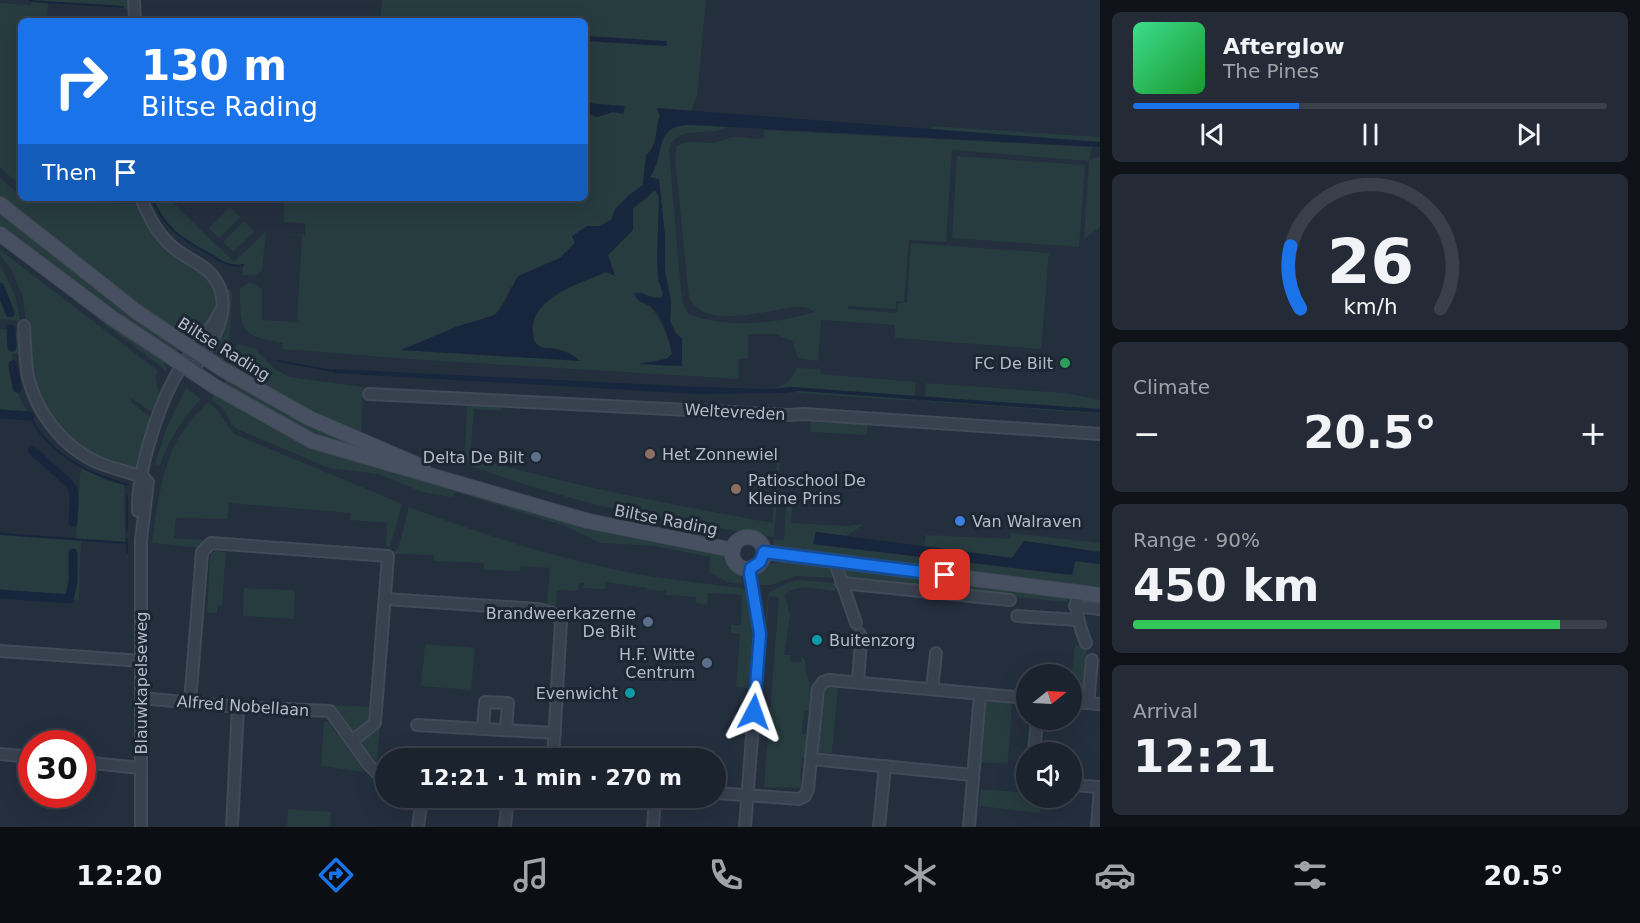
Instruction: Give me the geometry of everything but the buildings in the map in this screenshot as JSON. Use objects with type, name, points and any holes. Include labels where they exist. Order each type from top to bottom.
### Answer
[{"type":"main road","name":"Biltse Rading","points":[[0,204],[115,296],[257,389],[309,418],[455,482]]},
{"type":"main road","name":"Biltse Rading","points":[[0,234],[112,318],[259,413],[312,441],[588,521],[733,550]]},
{"type":"main road","points":[[749,537],[760,542],[764,552],[760,562],[751,568],[740,566],[735,562],[733,550],[738,540],[749,537]]},
{"type":"main road","points":[[764,552],[1076,599],[1100,595]]},
{"type":"street","points":[[134,0],[135,18]]},
{"type":"street","name":"Blauwkapelseweg","points":[[141,827],[141,540],[148,482],[139,476],[158,418],[174,379],[188,368],[219,326],[222,296],[211,274],[173,248],[156,228],[142,201]]},
{"type":"street","points":[[24,326],[28,376],[33,393],[56,430],[84,455],[99,463],[139,476]]},
{"type":"street","name":"Weltevreden","points":[[369,394],[776,415],[815,415],[1100,434]]},
{"type":"street","points":[[190,703],[202,552],[211,543],[388,556],[375,723],[352,741]]},
{"type":"street","points":[[835,562],[861,640],[858,682]]},
{"type":"street","points":[[745,827],[760,634],[750,574],[751,568]]},
{"type":"street","points":[[841,583],[1010,600]]},
{"type":"street","points":[[385,599],[538,609],[549,611],[559,617],[561,622],[554,748]]},
{"type":"street","points":[[1086,643],[1077,620],[1076,599],[1100,609]]},
{"type":"street","points":[[1017,616],[1077,620]]},
{"type":"street","points":[[0,651],[142,662]]},
{"type":"street","points":[[932,689],[936,653]]},
{"type":"street","points":[[1092,660],[1094,703]]},
{"type":"street","points":[[726,794],[799,799],[805,796],[812,759],[819,685],[829,680],[1016,697]]},
{"type":"street","points":[[969,827],[980,694]]},
{"type":"street","name":"Alfred Nobellaan","points":[[141,698],[238,707],[330,711],[368,764],[375,770]]},
{"type":"street","points":[[483,728],[484,702],[508,703],[506,730]]},
{"type":"street","points":[[232,827],[238,707]]},
{"type":"street","points":[[417,725],[555,733]]},
{"type":"street","points":[[0,754],[18,756]]},
{"type":"street","points":[[812,759],[973,775]]},
{"type":"street","points":[[96,763],[141,768]]},
{"type":"street","points":[[879,827],[885,766]]},
{"type":"street","points":[[1082,786],[1100,787],[1096,827]]},
{"type":"street","points":[[418,827],[421,808]]},
{"type":"street","points":[[505,827],[507,808]]},
{"type":"street","points":[[653,827],[654,808]]},
{"type":"green space","points":[[32,0],[130,0],[130,9],[48,3],[47,18],[18,18],[18,183],[0,168],[0,3],[30,5]]},
{"type":"green space","points":[[382,0],[706,0],[697,96],[691,112],[657,109],[660,116],[654,144],[645,169],[643,185],[629,195],[611,220],[575,243],[560,258],[511,287],[495,315],[456,327],[403,350],[579,360],[566,351],[538,347],[533,335],[535,319],[540,309],[560,292],[606,272],[614,275],[608,255],[617,246],[633,208],[655,190],[659,195],[650,177],[656,167],[666,133],[681,125],[701,124],[728,127],[679,136],[669,149],[683,303],[688,314],[704,319],[735,323],[768,322],[815,312],[803,307],[742,316],[726,316],[698,309],[689,298],[675,157],[677,146],[686,143],[714,143],[735,137],[764,138],[763,130],[1092,147],[1089,160],[1100,156],[1100,227],[1084,239],[1089,161],[952,150],[946,242],[909,240],[904,301],[896,301],[896,309],[848,306],[848,309],[897,313],[898,303],[907,303],[911,243],[1049,253],[1041,349],[895,338],[895,325],[821,320],[818,361],[798,358],[792,341],[775,334],[748,334],[748,358],[738,359],[739,379],[282,349],[283,343],[258,338],[245,329],[242,323],[240,289],[248,283],[255,284],[262,289],[262,320],[297,322],[302,236],[288,234],[305,235],[305,223],[283,222],[285,201],[588,201],[588,114],[597,117],[613,112],[623,114],[624,106],[588,103],[588,18],[380,18]],"holes":[[[660,200],[665,236],[665,271],[671,301],[670,321],[675,332],[682,339],[682,366],[642,364],[667,359],[673,354],[660,321],[640,292],[655,299],[662,297],[663,293],[658,279]]]},
{"type":"green space","points":[[932,126],[1100,137],[1100,142],[931,131]]},
{"type":"green space","points":[[957,156],[1085,165],[1079,247],[952,238]]},
{"type":"green space","points":[[0,178],[18,193],[18,201],[141,204],[144,211],[208,277],[217,293],[218,312],[203,333],[190,340],[170,331],[0,197]]},
{"type":"green space","points":[[155,201],[171,201],[234,262],[266,231],[262,271],[255,276],[243,275],[243,265],[228,263],[185,239],[171,226]]},
{"type":"green space","points":[[230,207],[240,217],[219,238],[209,228]]},
{"type":"green space","points":[[0,210],[184,352],[164,344],[106,304],[72,284],[0,230]]},
{"type":"green space","points":[[244,221],[254,231],[233,252],[223,242]]},
{"type":"green space","points":[[0,238],[35,264],[43,276],[163,362],[168,372],[0,244]]},
{"type":"green space","points":[[0,250],[157,370],[159,396],[153,413],[131,398],[131,402],[151,418],[136,469],[132,470],[86,453],[59,428],[42,404],[31,372],[23,297]]},
{"type":"green space","points":[[0,264],[15,295],[20,321],[0,319]]},
{"type":"green space","points":[[226,289],[230,289],[232,294],[229,345],[222,364],[216,357],[215,347]]},
{"type":"green space","points":[[0,329],[21,331],[21,354],[12,354],[14,382],[29,415],[0,413]]},
{"type":"green space","points":[[237,344],[254,348],[275,369],[289,377],[363,387],[361,435],[306,412],[229,366]]},
{"type":"green space","points":[[797,368],[820,369],[821,374],[916,382],[914,401],[792,391],[777,392],[776,387],[784,385]]},
{"type":"green space","points":[[226,379],[289,416],[410,465],[315,438],[222,387]]},
{"type":"green space","points":[[926,383],[1065,393],[1100,400],[1100,414],[924,401]]},
{"type":"green space","points":[[186,388],[201,399],[177,430],[160,465],[155,464],[166,429]]},
{"type":"green space","points":[[215,394],[292,435],[727,555],[741,576],[743,584],[728,582],[709,572],[710,557],[654,546],[601,543],[565,526],[456,492],[452,497],[422,492],[379,474],[329,468],[239,430],[232,425],[225,411],[211,399]]},
{"type":"green space","points":[[467,401],[501,402],[501,411],[474,409],[470,456],[582,485],[658,501],[772,523],[777,462],[780,463],[774,537],[663,519],[601,506],[533,487],[465,464]]},
{"type":"green space","points":[[208,402],[218,411],[234,434],[402,504],[390,547],[386,546],[387,523],[350,520],[351,513],[229,503],[227,519],[176,518],[174,538],[203,540],[202,548],[152,543],[160,490],[172,450],[185,429]]},
{"type":"green space","points":[[811,419],[867,424],[867,435],[810,432]]},
{"type":"green space","points":[[83,469],[124,485],[125,542],[81,540],[79,600],[0,594],[0,534],[76,540],[80,474]]},
{"type":"green space","points":[[786,506],[792,507],[791,523],[849,526],[860,524],[862,526],[845,536],[816,532],[814,544],[1073,575],[1075,561],[1100,564],[1100,589],[773,547],[774,539],[784,540]]},
{"type":"green space","points":[[409,507],[491,536],[603,567],[675,580],[749,589],[757,636],[754,689],[736,687],[740,634],[731,633],[731,625],[741,625],[742,595],[708,593],[707,605],[696,603],[696,597],[666,595],[666,591],[647,590],[647,588],[606,582],[605,589],[583,588],[584,583],[579,583],[578,591],[557,590],[556,605],[553,609],[547,605],[550,568],[521,566],[520,571],[484,570],[484,563],[434,561],[434,555],[393,554],[399,546]]},
{"type":"green space","points":[[1011,533],[1100,543],[1100,552],[1024,541],[1012,558],[924,546],[926,535],[1011,539]]},
{"type":"green space","points":[[226,552],[222,606],[217,605],[217,613],[207,612],[210,558],[211,553]]},
{"type":"green space","points":[[781,562],[830,567],[834,570],[835,578],[796,576],[771,585],[756,585],[755,579],[758,571],[766,565]]},
{"type":"green space","points":[[846,570],[890,573],[1064,597],[1068,599],[1068,602],[924,589],[894,582],[845,578]]},
{"type":"green space","points":[[801,580],[834,583],[836,591],[802,588],[789,591],[785,595],[790,616],[784,655],[790,655],[790,661],[801,662],[801,656],[805,660],[812,691],[811,710],[804,710],[802,733],[809,735],[807,756],[802,759],[800,779],[803,788],[764,787],[779,597],[769,596],[762,689],[759,689],[768,593],[790,582]]},
{"type":"green space","points":[[244,588],[295,590],[294,619],[243,616]]},
{"type":"green space","points":[[425,644],[475,648],[471,690],[421,686]]},
{"type":"green space","points":[[1075,645],[1086,646],[1088,662],[1086,697],[1082,697],[1082,664],[1073,664]]},
{"type":"green space","points":[[824,686],[838,687],[832,754],[819,752]]},
{"type":"green space","points":[[985,700],[1012,702],[1008,764],[980,762]]},
{"type":"green space","points":[[327,705],[375,707],[368,724],[355,731],[348,728],[339,714]]},
{"type":"green space","points":[[324,722],[328,722],[365,772],[321,766]]},
{"type":"green space","points":[[380,724],[375,760],[362,748],[365,737]]},
{"type":"green space","points":[[981,789],[1016,792],[1016,808],[1041,808],[1040,813],[979,806]]},
{"type":"green space","points":[[288,809],[331,812],[330,827],[287,827]]},
{"type":"water","points":[[588,36],[666,41],[666,46],[588,41]]},
{"type":"water","points":[[588,103],[625,106],[623,114],[613,112],[597,117],[588,114]]},
{"type":"water","points":[[657,108],[1100,142],[1100,147],[680,126],[666,134],[650,177],[659,179],[665,236],[665,271],[671,301],[670,321],[675,332],[682,339],[682,366],[638,364],[666,359],[672,354],[660,317],[649,306],[639,301],[634,293],[658,298],[662,297],[663,293],[658,279],[659,197],[655,190],[633,208],[633,230],[608,255],[615,276],[606,272],[571,287],[548,301],[539,310],[534,321],[533,333],[536,344],[565,352],[580,361],[401,350],[456,327],[495,315],[518,276],[560,258],[575,243],[572,236],[587,226],[599,226],[611,220],[615,209],[643,185],[646,155],[653,147],[660,116]]},
{"type":"water","points":[[333,369],[700,387],[768,389],[792,387],[1100,409],[1100,413],[799,391],[699,394],[333,373]]},
{"type":"water","points":[[816,532],[1012,558],[1024,541],[1100,552],[1100,564],[1075,561],[1072,575],[813,544]]},
{"type":"waterway","points":[[30,1],[123,7]]},
{"type":"waterway","points":[[153,201],[161,216],[180,236],[222,262],[237,266],[243,265]]},
{"type":"waterway","points":[[0,287],[10,313]]},
{"type":"waterway","points":[[11,329],[12,347]]},
{"type":"waterway","points":[[278,361],[333,371]]},
{"type":"waterway","points":[[13,365],[17,388]]},
{"type":"waterway","points":[[0,414],[30,416]]},
{"type":"waterway","points":[[30,416],[48,442],[71,461],[98,475],[128,485]]},
{"type":"waterway","points":[[32,450],[72,487],[73,522]]},
{"type":"waterway","points":[[127,496],[127,531]]},
{"type":"waterway","points":[[0,534],[127,543]]},
{"type":"waterway","points":[[127,539],[127,553]]},
{"type":"waterway","points":[[0,594],[69,599],[73,582],[73,553]]},
{"type":"place","name":"FC De Bilt","points":[[1065,363]]},
{"type":"place","name":"Het Zonnewiel","points":[[650,454]]},
{"type":"place","name":"Delta De Bilt","points":[[536,457]]},
{"type":"place","name":"Patioschool De Kleine Prins","points":[[736,489]]},
{"type":"place","name":"Van Walraven","points":[[960,521]]},
{"type":"place","name":"Brandweerkazerne De Bilt","points":[[648,622]]},
{"type":"place","name":"Buitenzorg","points":[[817,640]]},
{"type":"place","name":"H.F. Witte Centrum","points":[[707,663]]},
{"type":"place","name":"Evenwicht","points":[[630,693]]},
{"type":"route","points":[[754,712],[760,634],[750,574],[751,568],[760,562],[764,552],[945,575]]}]
